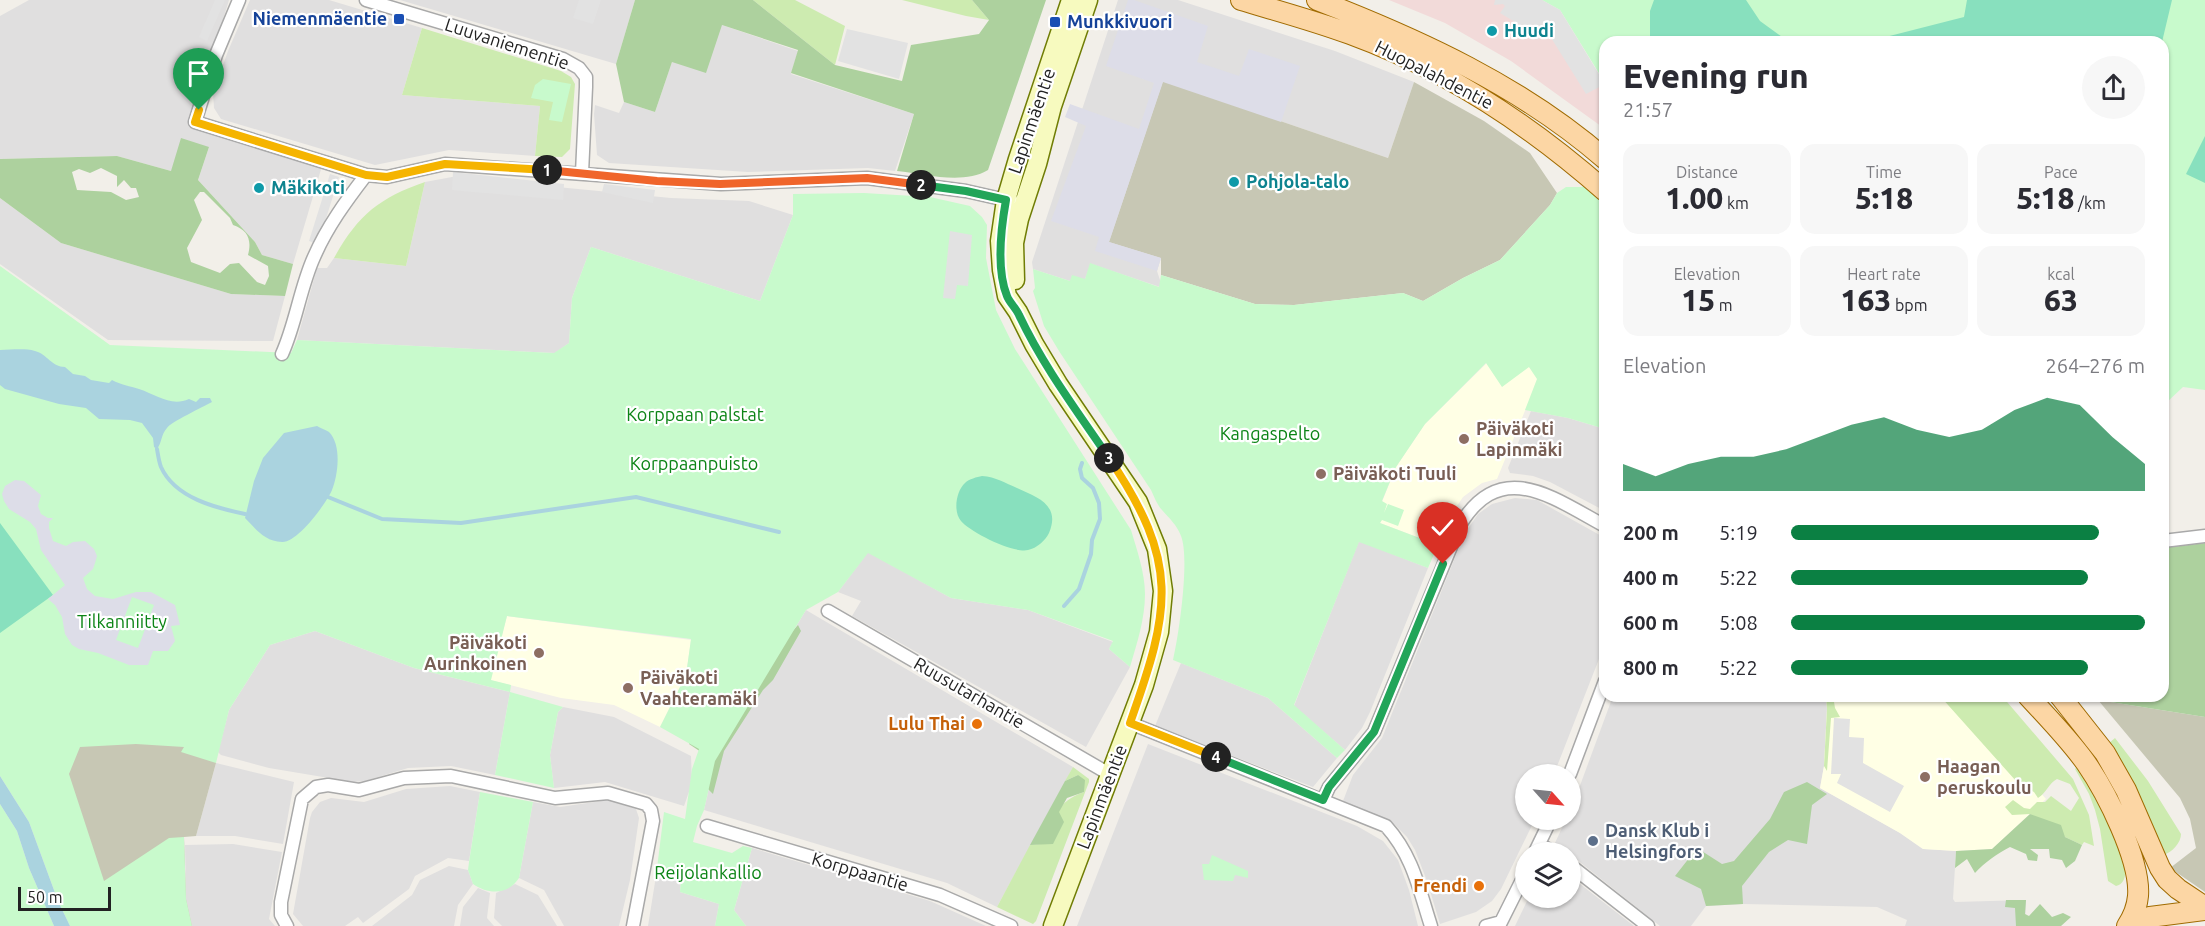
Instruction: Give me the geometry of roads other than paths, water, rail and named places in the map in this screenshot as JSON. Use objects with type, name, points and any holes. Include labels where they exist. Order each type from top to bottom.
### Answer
[{"type":"main road","name":"Huopalahdentie","points":[[1241,0],[1349,33],[1459,84],[1534,132],[1599,186]]},
{"type":"main road","name":"Huopalahdentie","points":[[1317,0],[1396,32],[1474,69],[1553,117],[1599,154]]},
{"type":"main road","points":[[2033,702],[2086,764],[2117,820],[2133,863],[2137,881],[2136,906],[2128,926]]},
{"type":"main road","points":[[2065,702],[2105,753],[2126,790],[2167,879],[2205,909]]},
{"type":"main road","points":[[2128,926],[2150,917],[2205,909]]},
{"type":"street","points":[[239,0],[216,55],[195,122],[366,175],[387,177],[445,164],[720,184],[867,178],[966,191],[1006,200],[1026,194]]},
{"type":"street","name":"Luuvaniementie","points":[[366,0],[548,54],[579,68],[586,77],[582,173]]},
{"type":"street","name":"Lapinmäentie","points":[[1053,926],[1130,723],[1159,632],[1163,591],[1157,549],[1138,502],[1058,384],[1034,344],[1007,296],[1002,270],[1000,241],[1006,200],[1071,0]]},
{"type":"street","name":"Lapinmäentie","points":[[1018,312],[1014,243],[1052,106],[1088,0]]},
{"type":"street","points":[[282,354],[290,337],[313,258],[339,210],[366,175]]},
{"type":"street","points":[[1323,800],[1329,787],[1374,732],[1460,525],[1470,509],[1487,495],[1501,489],[1532,489],[1599,523]]},
{"type":"street","points":[[2169,540],[2205,536]]},
{"type":"street","name":"Ruusutarhantie","points":[[828,611],[1111,775]]},
{"type":"street","points":[[1574,764],[1599,697]]},
{"type":"street","points":[[1130,723],[1386,826],[1407,854],[1431,926]]},
{"type":"street","points":[[287,926],[281,915],[281,902],[302,800],[310,792],[316,787],[328,785],[364,790],[405,778],[451,776],[555,798],[608,793],[646,804],[651,810],[653,821],[633,926]]},
{"type":"street","name":"Korppaantie","points":[[707,826],[940,895],[1011,926]]},
{"type":"street","points":[[1581,874],[1648,926]]},
{"type":"street","points":[[1486,926],[1500,924],[1515,894]]},
{"type":"water","points":[[0,350],[35,351],[57,365],[65,367],[73,374],[109,383],[112,380],[170,401],[189,399],[196,402],[200,398],[210,398],[212,402],[170,425],[165,430],[157,449],[154,447],[153,438],[142,423],[130,420],[99,419],[86,408],[59,404],[5,389],[0,385]]},
{"type":"water","points":[[317,426],[329,432],[336,444],[337,468],[332,490],[303,530],[288,541],[270,539],[261,534],[245,518],[254,481],[263,458],[284,433]]},
{"type":"water","points":[[0,776],[29,822],[58,901],[70,926],[54,926],[29,868],[17,831],[0,804]]},
{"type":"waterway","points":[[157,449],[161,467],[176,487],[209,505],[245,514]]},
{"type":"waterway","points":[[1064,606],[1079,589],[1100,519],[1099,503],[1093,488],[1082,478],[1080,469],[1082,463]]},
{"type":"waterway","points":[[328,497],[382,519],[461,523],[636,497],[779,532]]},
{"type":"place","name":"Niemenmäentie","points":[[399,19]]},
{"type":"place","name":"Munkkivuori","points":[[1055,22]]},
{"type":"place","name":"Huudi","points":[[1492,31]]},
{"type":"place","name":"Pohjola-talo","points":[[1234,182]]},
{"type":"place","name":"Mäkikoti","points":[[259,188]]},
{"type":"place","name":"Päiväkoti Lapinmäki","points":[[1464,439]]},
{"type":"place","name":"Päiväkoti Tuuli","points":[[1321,474]]},
{"type":"place","name":"Päiväkoti Aurinkoinen","points":[[539,653]]},
{"type":"place","name":"Päiväkoti Vaahteramäki","points":[[628,688]]},
{"type":"place","name":"Lulu Thai","points":[[977,724]]},
{"type":"place","name":"Haagan peruskoulu","points":[[1925,777]]},
{"type":"place","name":"Dansk Klub i Helsingfors","points":[[1593,841]]},
{"type":"place","name":"Frendi","points":[[1479,886]]},
{"type":"park label","name":"Korppaan palstat","points":[[695,415]]},
{"type":"park label","name":"Kangaspelto","points":[[1270,434]]},
{"type":"park label","name":"Korppaanpuisto","points":[[694,464]]},
{"type":"park label","name":"Tilkanniitty","points":[[122,622]]},
{"type":"park label","name":"Reijolankallio","points":[[708,873]]}]
